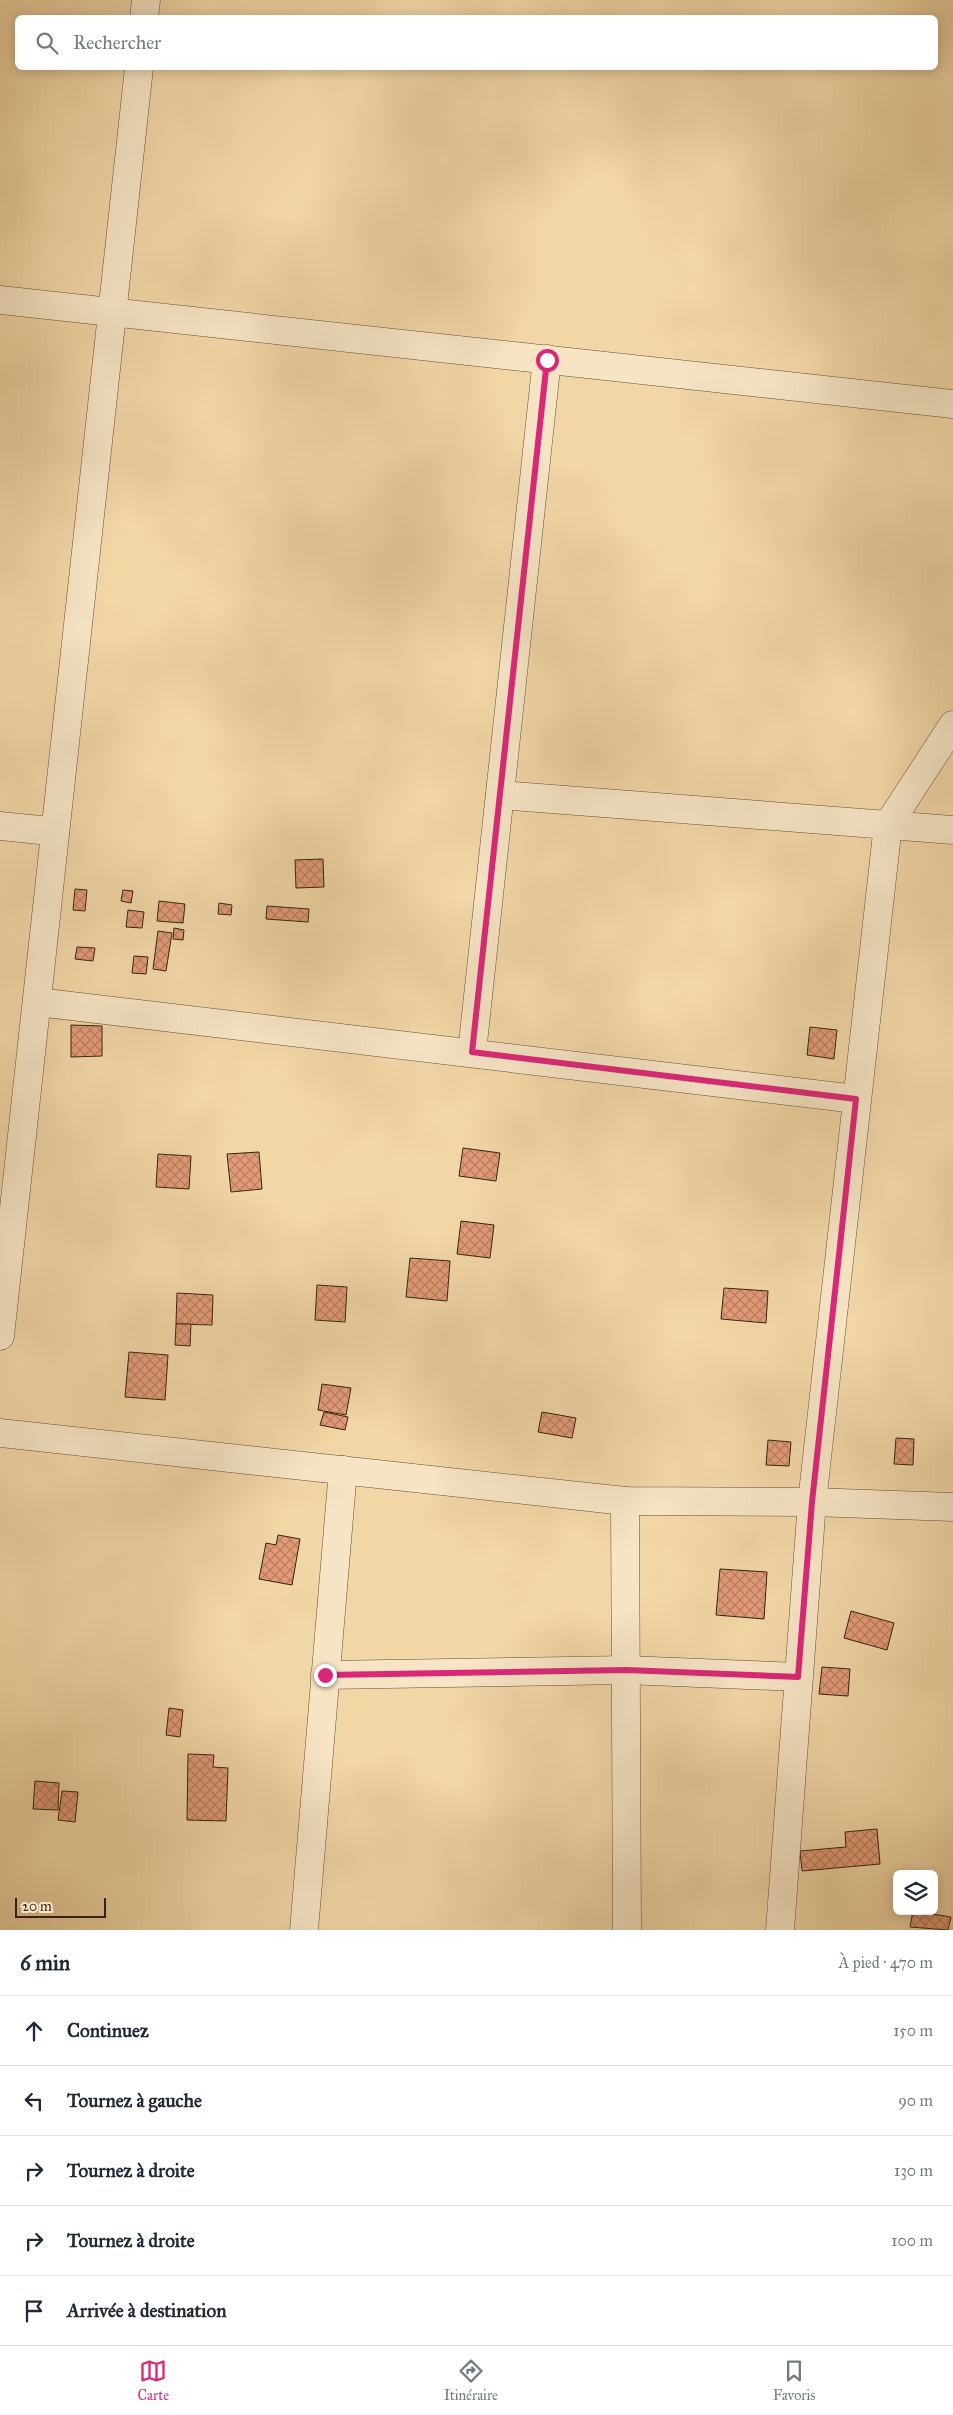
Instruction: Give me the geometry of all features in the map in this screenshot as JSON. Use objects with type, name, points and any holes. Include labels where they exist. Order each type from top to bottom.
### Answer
[{"type":"street","points":[[144,15],[146,0]]},
{"type":"street","points":[[0,1336],[138,70]]},
{"type":"street","points":[[0,300],[953,404]]},
{"type":"street","points":[[472,1052],[547,360]]},
{"type":"street","points":[[780,1930],[812,1502],[888,825],[953,725]]},
{"type":"street","points":[[500,795],[953,830]]},
{"type":"street","points":[[0,826],[40,830],[55,834]]},
{"type":"street","points":[[37,1002],[472,1052],[856,1099]]},
{"type":"street","points":[[0,1433],[625,1500],[812,1502],[953,1507]]},
{"type":"street","points":[[304,1930],[342,1470]]},
{"type":"street","points":[[625,1500],[627,1930]]},
{"type":"street","points":[[325,1675],[626,1670],[798,1677]]},
{"type":"building","points":[[323,859],[324,887],[296,888],[295,860]]},
{"type":"building","points":[[75,889],[87,890],[85,911],[73,910]]},
{"type":"building","points":[[123,890],[133,891],[131,903],[121,901]]},
{"type":"building","points":[[159,901],[185,904],[183,923],[157,921]]},
{"type":"building","points":[[219,903],[232,905],[231,915],[218,914]]},
{"type":"building","points":[[267,906],[309,909],[308,922],[266,919]]},
{"type":"building","points":[[128,910],[144,912],[142,928],[126,927]]},
{"type":"building","points":[[174,928],[184,930],[183,940],[173,939]]},
{"type":"building","points":[[158,931],[172,933],[166,971],[153,969]]},
{"type":"building","points":[[77,947],[95,948],[93,961],[75,959]]},
{"type":"building","points":[[134,956],[148,957],[146,974],[132,973]]},
{"type":"building","points":[[71,1025],[102,1026],[102,1056],[71,1057]]},
{"type":"building","points":[[810,1027],[837,1030],[834,1059],[807,1055]]},
{"type":"building","points":[[463,1148],[500,1153],[496,1181],[459,1176]]},
{"type":"building","points":[[259,1152],[262,1189],[231,1192],[227,1154]]},
{"type":"building","points":[[158,1154],[191,1156],[189,1189],[156,1187]]},
{"type":"building","points":[[461,1221],[494,1225],[490,1258],[457,1254]]},
{"type":"building","points":[[410,1258],[450,1261],[447,1301],[406,1297]]},
{"type":"building","points":[[317,1285],[347,1287],[345,1322],[315,1320]]},
{"type":"building","points":[[724,1288],[768,1291],[766,1323],[721,1319]]},
{"type":"building","points":[[177,1293],[213,1295],[212,1325],[176,1324]]},
{"type":"building","points":[[176,1324],[191,1324],[190,1346],[175,1345]]},
{"type":"building","points":[[129,1352],[168,1355],[165,1400],[125,1397]]},
{"type":"building","points":[[322,1384],[351,1388],[346,1415],[318,1410]]},
{"type":"building","points":[[324,1412],[348,1417],[345,1430],[320,1425]]},
{"type":"building","points":[[542,1412],[576,1418],[572,1438],[538,1432]]},
{"type":"building","points":[[896,1438],[914,1439],[913,1465],[894,1464]]},
{"type":"building","points":[[768,1440],[791,1442],[789,1466],[766,1465]]},
{"type":"building","points":[[278,1535],[300,1539],[292,1585],[259,1579],[266,1543],[276,1545]]},
{"type":"building","points":[[720,1569],[767,1572],[764,1619],[716,1615]]},
{"type":"building","points":[[851,1611],[894,1623],[887,1650],[844,1638]]},
{"type":"building","points":[[822,1667],[850,1669],[848,1696],[819,1694]]},
{"type":"building","points":[[169,1708],[183,1710],[180,1737],[166,1735]]},
{"type":"building","points":[[188,1754],[214,1755],[213,1767],[228,1768],[226,1821],[187,1820]]},
{"type":"building","points":[[35,1781],[59,1783],[58,1810],[33,1809]]},
{"type":"building","points":[[62,1791],[78,1792],[75,1822],[58,1820]]},
{"type":"building","points":[[877,1829],[880,1864],[802,1871],[800,1851],[846,1847],[845,1832]]},
{"type":"building","points":[[912,1915],[951,1917],[948,1930],[910,1927]]},
{"type":"route","points":[[325,1675],[626,1670],[798,1677],[812,1502],[856,1099],[472,1052],[547,360]]}]
